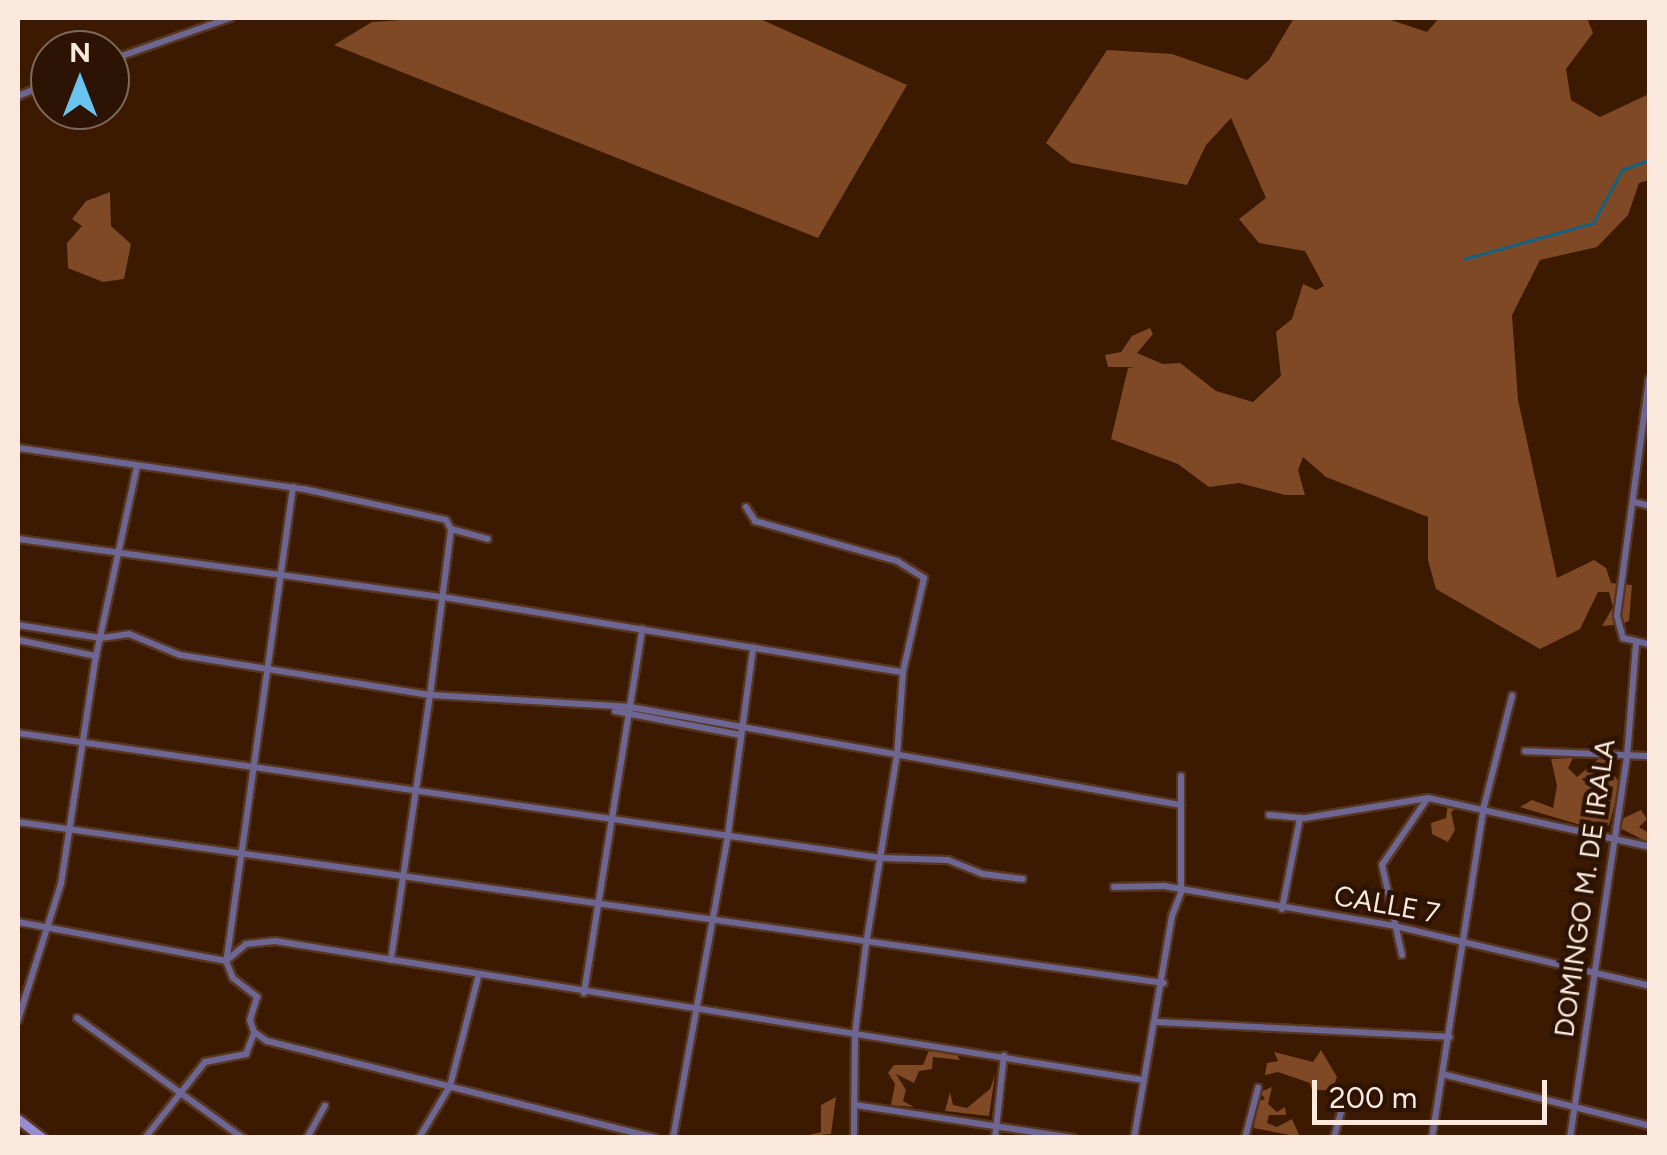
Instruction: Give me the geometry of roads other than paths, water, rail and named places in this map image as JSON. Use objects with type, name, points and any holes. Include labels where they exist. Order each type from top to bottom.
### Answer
[{"type":"street","points":[[130,52],[212,20],[230,18]]},
{"type":"street","points":[[1648,379],[1617,616],[1623,638],[1650,644]]},
{"type":"street","points":[[18,448],[292,488],[446,520],[451,529],[443,597],[390,960]]},
{"type":"street","points":[[18,1020],[48,930],[70,830],[96,656],[137,466]]},
{"type":"street","points":[[292,488],[226,961],[233,978],[257,997],[250,1020],[254,1032],[267,1041],[655,1138]]},
{"type":"street","points":[[1634,502],[1650,506]]},
{"type":"street","points":[[746,507],[755,521],[897,561],[924,578],[903,672],[897,756],[866,944],[855,1034],[854,1138]]},
{"type":"street","points":[[451,529],[488,539]]},
{"type":"street","points":[[18,539],[443,597],[903,672]]},
{"type":"street","points":[[18,625],[100,638],[129,634],[180,654],[430,695],[614,711],[630,707],[1181,805]]},
{"type":"street","points":[[584,993],[642,629]]},
{"type":"street","points":[[18,640],[96,656]]},
{"type":"street","name":"DOMINGO M. DE IRALA","points":[[1570,1138],[1627,756],[1636,643]]},
{"type":"street","points":[[673,1138],[728,834],[754,648]]},
{"type":"street","points":[[1432,1138],[1446,1075],[1462,940],[1484,806],[1512,696]]},
{"type":"street","points":[[614,711],[628,718],[742,736]]},
{"type":"street","points":[[18,734],[882,858],[948,860],[983,874],[1023,880]]},
{"type":"street","points":[[1525,752],[1650,756]]},
{"type":"street","points":[[1134,1138],[1181,892],[1180,776]]},
{"type":"street","points":[[1402,956],[1382,865],[1428,798]]},
{"type":"street","points":[[1269,816],[1300,818],[1428,798],[1484,806],[1650,847]]},
{"type":"street","points":[[1282,909],[1300,818]]},
{"type":"street","points":[[18,822],[242,857],[1164,984]]},
{"type":"street","name":"CALLE 7","points":[[1114,887],[1181,892],[1395,926],[1650,986]]},
{"type":"street","points":[[18,922],[226,961],[256,942],[390,960],[478,978],[1143,1080]]},
{"type":"street","points":[[419,1138],[450,1086],[478,978]]},
{"type":"street","points":[[76,1018],[243,1138]]},
{"type":"street","points":[[1155,1022],[1450,1037]]},
{"type":"street","points":[[145,1138],[212,1058],[246,1054],[254,1032]]},
{"type":"street","points":[[995,1138],[1004,1056]]},
{"type":"street","points":[[1446,1075],[1650,1126]]},
{"type":"street","points":[[1245,1138],[1258,1088]]},
{"type":"street","points":[[855,1105],[1074,1138]]},
{"type":"street","points":[[308,1138],[325,1106]]},
{"type":"street","points":[[1334,1138],[1342,1109]]},
{"type":"street","points":[[18,1119],[42,1138]]},
{"type":"waterway","points":[[1464,259],[1593,223],[1622,170],[1650,159]]}]
